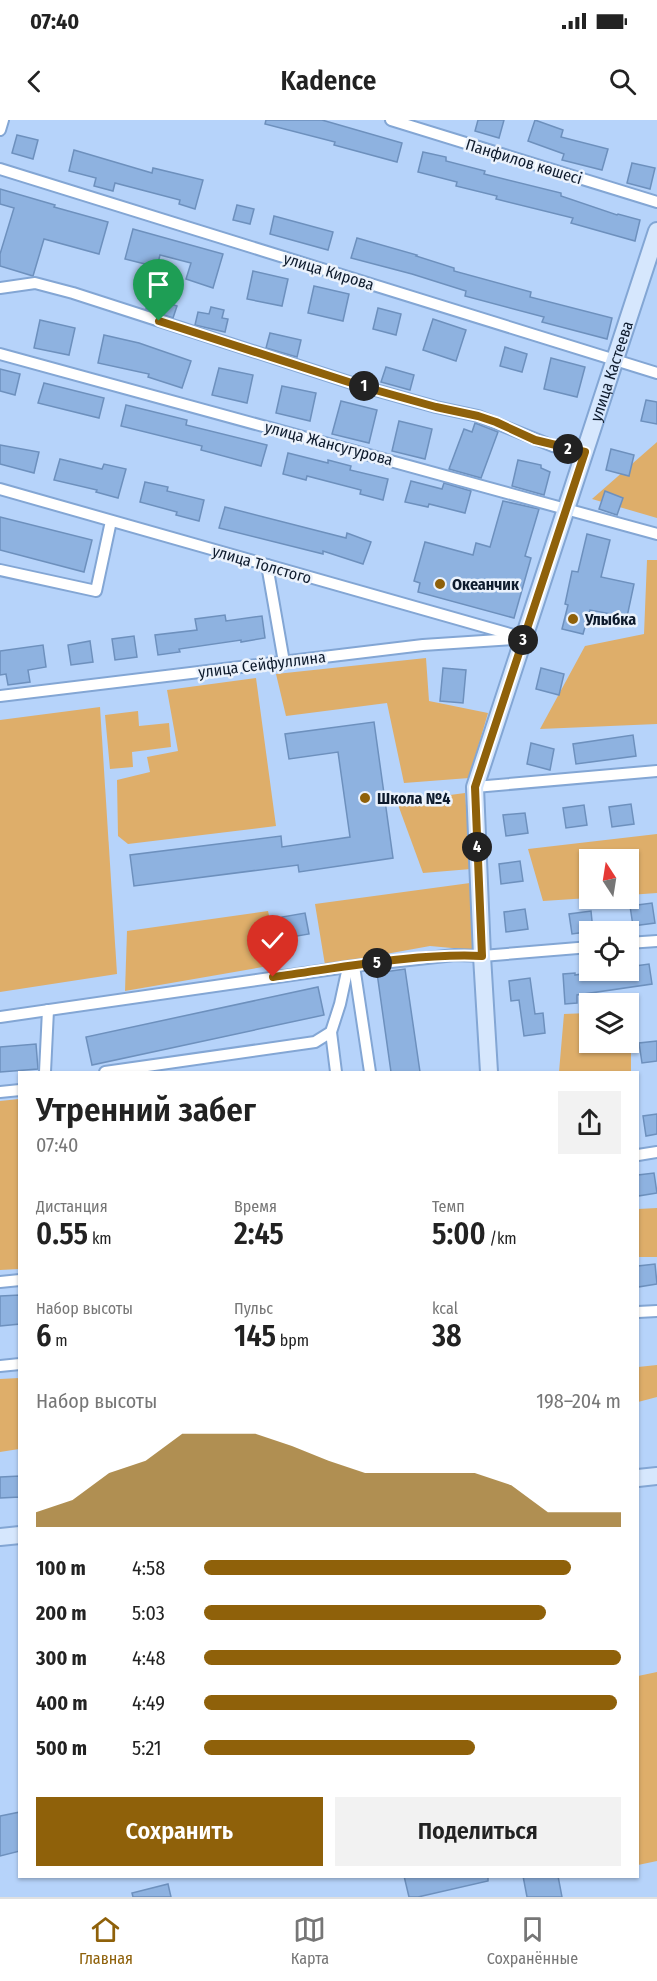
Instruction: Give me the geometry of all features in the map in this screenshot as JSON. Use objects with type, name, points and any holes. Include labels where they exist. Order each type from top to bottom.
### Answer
[{"type":"street","points":[[0,130],[3,120]]},
{"type":"street","name":"Панфилов көшесі","points":[[391,120],[657,202]]},
{"type":"street","name":"улица Кирова","points":[[0,169],[657,373]]},
{"type":"street","name":"улица Кастеева","points":[[489,1071],[475,787],[657,231]]},
{"type":"street","points":[[0,288],[35,284],[74,293],[361,386],[487,419],[544,443],[585,452]]},
{"type":"street","name":"улица Жансугурова","points":[[0,354],[657,534]]},
{"type":"street","name":"улица Толстого","points":[[0,489],[524,638]]},
{"type":"street","points":[[0,570],[96,591],[111,521]]},
{"type":"street","points":[[267,565],[284,662]]},
{"type":"street","name":"улица Сейфуллина","points":[[0,696],[423,645],[524,638]]},
{"type":"street","points":[[475,787],[657,771]]},
{"type":"street","points":[[639,942],[657,941]]},
{"type":"street","points":[[0,1017],[351,966],[455,955],[482,956],[579,948]]},
{"type":"street","points":[[336,1071],[331,1032],[351,966]]},
{"type":"street","points":[[351,966],[370,1071]]},
{"type":"street","points":[[45,1071],[48,1010]]},
{"type":"street","points":[[112,1071],[315,1042],[331,1032]]},
{"type":"street","points":[[0,1092],[18,1090]]},
{"type":"street","points":[[639,1155],[657,1152]]},
{"type":"street","points":[[0,1282],[18,1280]]},
{"type":"street","points":[[639,1312],[657,1311]]},
{"type":"street","points":[[0,1366],[18,1364]]},
{"type":"street","points":[[639,1478],[657,1476]]},
{"type":"street","points":[[0,1537],[18,1535]]},
{"type":"shaded area","points":[[657,442],[657,518],[592,499]]},
{"type":"shaded area","points":[[647,560],[657,560],[657,724],[540,729],[585,646],[644,634]]},
{"type":"shaded area","points":[[426,658],[429,701],[488,713],[469,778],[404,783],[387,703],[286,716],[276,674]]},
{"type":"shaded area","points":[[256,678],[276,826],[128,844],[118,836],[117,780],[150,772],[147,757],[178,751],[167,690]]},
{"type":"shaded area","points":[[100,707],[117,974],[0,992],[0,720]]},
{"type":"shaded area","points":[[138,711],[139,726],[169,723],[171,747],[132,752],[133,767],[110,769],[105,715]]},
{"type":"shaded area","points":[[465,793],[471,869],[423,873],[397,802]]},
{"type":"shaded area","points":[[657,834],[657,893],[639,894],[639,849],[579,849],[579,899],[543,901],[528,849]]},
{"type":"shaded area","points":[[470,883],[474,950],[430,946],[325,965],[315,904]]},
{"type":"shaded area","points":[[268,911],[280,964],[125,991],[127,931]]},
{"type":"shaded area","points":[[579,1013],[579,1053],[631,1053],[631,1071],[559,1071],[564,1014]]},
{"type":"shaded area","points":[[18,1099],[18,1269],[0,1270],[0,1101]]},
{"type":"shaded area","points":[[657,1208],[657,1257],[639,1257],[639,1209]]},
{"type":"shaded area","points":[[657,1365],[657,1397],[639,1402],[639,1367]]},
{"type":"shaded area","points":[[18,1378],[18,1449],[0,1452],[0,1379]]},
{"type":"shaded area","points":[[657,1672],[657,1861],[639,1865],[639,1676]]},
{"type":"building","points":[[266,120],[322,120],[402,143],[397,162],[334,145],[335,142],[265,124]]},
{"type":"building","points":[[478,120],[504,120],[499,138],[475,131]]},
{"type":"building","points":[[535,120],[563,130],[561,137],[608,149],[602,170],[562,160],[564,154],[528,141]]},
{"type":"building","points":[[17,135],[38,140],[33,159],[12,153]]},
{"type":"building","points":[[74,150],[152,173],[153,168],[203,180],[195,209],[179,204],[180,200],[115,183],[113,191],[94,186],[96,178],[69,171]]},
{"type":"building","points":[[423,152],[446,157],[446,161],[485,171],[484,174],[561,193],[561,196],[617,215],[640,220],[635,241],[571,223],[573,218],[496,199],[497,196],[456,186],[457,182],[418,172]]},
{"type":"building","points":[[632,163],[655,168],[650,189],[627,183]]},
{"type":"building","points":[[0,189],[108,222],[99,254],[44,239],[33,276],[0,266],[0,254],[14,208],[0,204]]},
{"type":"building","points":[[237,205],[254,209],[250,224],[233,220]]},
{"type":"building","points":[[274,216],[333,232],[328,250],[270,234]]},
{"type":"building","points":[[133,229],[223,254],[213,288],[186,279],[191,263],[160,255],[157,267],[125,259]]},
{"type":"building","points":[[357,238],[417,255],[454,268],[454,271],[531,292],[530,297],[612,318],[607,339],[542,322],[544,317],[465,296],[466,291],[351,258]]},
{"type":"building","points":[[253,271],[288,279],[282,306],[247,299]]},
{"type":"building","points":[[314,286],[349,294],[343,321],[308,313]]},
{"type":"building","points":[[149,297],[177,306],[173,318],[146,309]]},
{"type":"building","points":[[211,307],[224,310],[222,318],[228,319],[225,332],[195,325],[198,312],[209,314]]},
{"type":"building","points":[[378,308],[401,314],[396,335],[373,329]]},
{"type":"building","points":[[433,319],[466,330],[456,361],[423,350]]},
{"type":"building","points":[[40,320],[75,328],[69,355],[34,348]]},
{"type":"building","points":[[270,333],[301,340],[297,357],[266,348]]},
{"type":"building","points":[[104,335],[139,343],[191,361],[182,388],[148,377],[149,374],[98,363]]},
{"type":"building","points":[[505,347],[527,354],[522,372],[500,366]]},
{"type":"building","points":[[551,358],[585,367],[577,397],[544,389]]},
{"type":"building","points":[[386,367],[414,375],[410,390],[381,382]]},
{"type":"building","points":[[219,368],[253,375],[247,403],[212,395]]},
{"type":"building","points":[[0,369],[20,374],[15,395],[0,391]]},
{"type":"building","points":[[44,383],[104,398],[99,418],[38,403]]},
{"type":"building","points":[[282,386],[316,393],[310,421],[276,413]]},
{"type":"building","points":[[646,400],[657,402],[657,424],[641,421]]},
{"type":"building","points":[[341,401],[377,410],[369,443],[332,434]]},
{"type":"building","points":[[126,405],[187,420],[186,425],[267,445],[261,466],[201,450],[202,446],[121,426]]},
{"type":"building","points":[[399,421],[432,429],[425,459],[392,451]]},
{"type":"building","points":[[475,423],[498,432],[481,478],[449,469],[464,429],[472,432]]},
{"type":"building","points":[[0,445],[39,452],[34,473],[0,464]]},
{"type":"building","points":[[611,449],[634,455],[629,476],[606,470]]},
{"type":"building","points":[[288,453],[328,463],[328,460],[351,466],[350,470],[388,479],[383,500],[360,494],[361,490],[307,476],[306,480],[283,474]]},
{"type":"building","points":[[60,459],[102,469],[104,464],[126,469],[118,498],[96,492],[97,490],[54,480]]},
{"type":"building","points":[[518,460],[541,465],[541,468],[550,472],[544,495],[512,486]]},
{"type":"building","points":[[411,481],[442,489],[444,483],[471,491],[465,513],[429,504],[428,507],[405,502]]},
{"type":"building","points":[[145,482],[168,487],[167,491],[204,500],[199,521],[176,515],[177,512],[140,502]]},
{"type":"building","points":[[605,491],[623,498],[617,515],[599,509]]},
{"type":"building","points":[[503,501],[539,509],[525,556],[531,558],[514,618],[418,592],[420,583],[414,581],[425,542],[473,555],[476,543],[490,547]]},
{"type":"building","points":[[225,507],[346,538],[347,533],[371,542],[363,564],[323,551],[323,554],[219,528]]},
{"type":"building","points":[[0,517],[92,540],[84,572],[0,550]]},
{"type":"building","points":[[587,534],[610,540],[601,577],[634,584],[627,617],[590,610],[583,634],[562,629],[568,605],[565,604],[572,571],[578,572]]},
{"type":"building","points":[[225,615],[226,621],[262,616],[265,638],[179,649],[180,652],[158,655],[155,635],[197,630],[195,619]]},
{"type":"building","points":[[134,636],[137,657],[115,660],[112,639]]},
{"type":"building","points":[[90,641],[93,662],[71,665],[68,645]]},
{"type":"building","points":[[43,645],[46,667],[28,670],[30,682],[8,685],[6,674],[0,675],[0,651]]},
{"type":"building","points":[[443,668],[466,670],[463,703],[440,701]]},
{"type":"building","points":[[541,668],[564,674],[559,695],[536,689]]},
{"type":"building","name":"Школа №4","points":[[374,722],[393,858],[299,872],[298,865],[134,886],[130,855],[281,836],[282,847],[350,837],[338,752],[289,759],[285,734]]},
{"type":"building","points":[[633,735],[636,756],[576,764],[573,744]]},
{"type":"building","points":[[531,743],[554,749],[550,770],[527,764]]},
{"type":"building","points":[[631,804],[634,824],[612,827],[609,807]]},
{"type":"building","points":[[584,805],[587,825],[566,828],[563,808]]},
{"type":"building","points":[[525,813],[528,833],[506,836],[503,815]]},
{"type":"building","points":[[520,861],[523,881],[501,884],[499,864]]},
{"type":"building","points":[[652,903],[655,923],[639,925],[639,921],[632,921],[630,909],[639,909],[639,905]]},
{"type":"building","points":[[525,909],[528,929],[506,932],[504,912]]},
{"type":"building","points":[[591,911],[592,921],[579,921],[579,933],[572,934],[569,914]]},
{"type":"building","points":[[305,913],[309,934],[286,938],[282,917]]},
{"type":"building","points":[[649,964],[652,984],[579,993],[577,1003],[565,1004],[563,974],[579,974],[579,981],[639,981],[639,965]]},
{"type":"building","points":[[405,969],[420,1071],[391,1071],[377,973]]},
{"type":"building","points":[[530,978],[535,1014],[543,1013],[545,1033],[524,1036],[519,1000],[511,1001],[509,981]]},
{"type":"building","points":[[318,987],[324,1015],[92,1065],[86,1037]]},
{"type":"building","points":[[657,1041],[657,1061],[642,1063],[639,1043]]},
{"type":"building","points":[[36,1044],[38,1069],[0,1072],[0,1047]]},
{"type":"building","points":[[657,1114],[657,1134],[646,1136],[643,1116]]},
{"type":"building","points":[[654,1173],[657,1193],[639,1196],[639,1175]]},
{"type":"building","points":[[655,1264],[657,1284],[639,1287],[639,1266]]},
{"type":"building","points":[[18,1295],[18,1324],[0,1326],[0,1296]]},
{"type":"building","points":[[18,1476],[18,1497],[0,1498],[0,1477]]},
{"type":"building","points":[[18,1812],[18,1852],[0,1856],[0,1816]]},
{"type":"building","points":[[404,1878],[488,1878],[488,1881],[409,1897]]},
{"type":"building","points":[[523,1878],[558,1878],[562,1897],[527,1897]]},
{"type":"building","points":[[168,1884],[171,1897],[133,1897],[132,1893]]},
{"type":"place","name":"Океанчик","points":[[440,584]]},
{"type":"place","name":"Улыбка","points":[[573,619]]},
{"type":"place","name":"Школа №4","points":[[365,798]]},
{"type":"route","points":[[159,321],[361,386],[478,416],[553,446],[585,452],[475,787],[482,956],[455,955],[273,977]]}]
